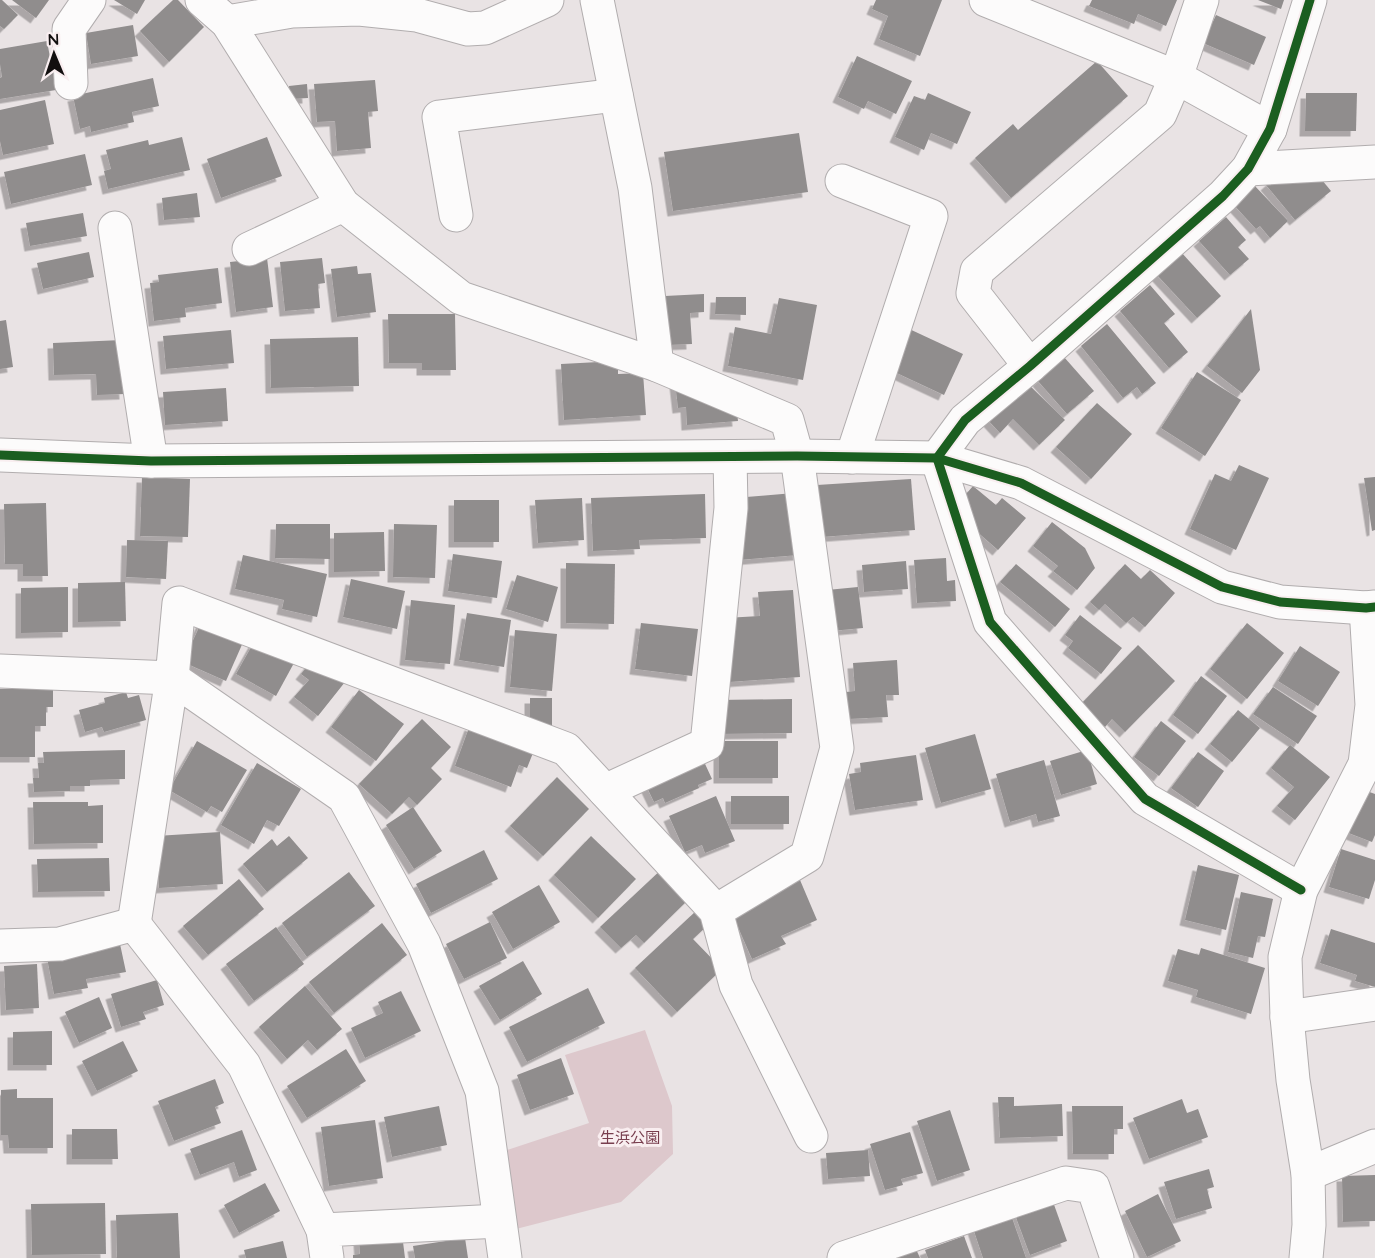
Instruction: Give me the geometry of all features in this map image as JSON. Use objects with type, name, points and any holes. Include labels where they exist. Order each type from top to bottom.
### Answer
[{"type":"street","points":[[71,83],[69,29],[88,0]]},
{"type":"street","points":[[202,0],[227,22],[343,206],[461,298],[657,365],[787,420],[797,456],[837,748],[807,856],[716,911]]},
{"type":"street","points":[[227,22],[292,11],[417,7],[468,29],[485,28],[548,0]]},
{"type":"street","points":[[597,0],[635,189],[657,365]]},
{"type":"street","points":[[986,0],[1176,77],[1270,129]]},
{"type":"street","points":[[1029,366],[973,293],[978,271],[1160,114],[1176,77],[1202,0]]},
{"type":"street","points":[[937,458],[965,420],[1223,196],[1248,169],[1270,129],[1310,0]]},
{"type":"street","points":[[456,215],[440,117],[616,95]]},
{"type":"street","points":[[1248,169],[1375,162]]},
{"type":"street","points":[[842,181],[931,216],[852,457]]},
{"type":"street","points":[[249,249],[343,206]]},
{"type":"street","points":[[115,228],[151,461]]},
{"type":"street","points":[[0,455],[151,461],[797,456],[937,458],[1021,483],[1222,587],[1280,602],[1371,608],[1372,705],[1365,764],[1301,890],[1285,957],[1287,1017],[1293,1080],[1308,1174],[1310,1225],[1305,1258]]},
{"type":"street","points":[[605,791],[707,744],[731,508],[730,457]]},
{"type":"street","points":[[937,458],[990,622],[1145,799],[1301,890]]},
{"type":"street","points":[[499,1221],[325,1244],[244,1065],[134,924],[172,678],[179,603],[566,749],[716,911],[736,985],[811,1136]]},
{"type":"street","points":[[0,671],[172,678],[344,797],[424,944],[482,1091],[505,1258]]},
{"type":"street","points":[[0,946],[60,944],[134,924]]},
{"type":"street","points":[[1287,1017],[1375,1004]]},
{"type":"street","points":[[1308,1174],[1375,1146]]},
{"type":"street","points":[[844,1258],[1066,1183],[1093,1187],[1117,1258]]},
{"type":"green space","name":"生浜公園","points":[[645,1030],[672,1106],[673,1154],[621,1202],[516,1229],[507,1150],[589,1123],[565,1055]]},
{"type":"building","points":[[0,0],[18,15],[4,29],[0,26]]},
{"type":"building","points":[[12,0],[49,0],[36,18]]},
{"type":"building","points":[[114,0],[145,0],[137,14]]},
{"type":"building","points":[[173,0],[178,0],[204,27],[169,62],[140,31]]},
{"type":"building","points":[[876,0],[942,0],[920,56],[879,39],[888,16],[872,9]]},
{"type":"building","points":[[1092,0],[1177,0],[1166,26],[1138,14],[1134,24],[1089,6]]},
{"type":"building","points":[[1258,0],[1284,0],[1281,9]]},
{"type":"building","points":[[1216,15],[1266,37],[1254,65],[1203,43]]},
{"type":"building","points":[[133,25],[138,56],[91,64],[86,33]]},
{"type":"building","points":[[47,41],[56,90],[0,99],[0,78],[2,77],[0,49]]},
{"type":"building","points":[[857,56],[912,81],[896,114],[868,101],[864,109],[838,97]]},
{"type":"building","points":[[1097,61],[1128,96],[1011,198],[975,158],[1013,124],[1018,130]]},
{"type":"building","points":[[153,78],[159,106],[132,112],[134,122],[91,132],[90,126],[80,129],[73,96]]},
{"type":"building","points":[[375,80],[378,111],[368,112],[371,148],[337,151],[335,121],[317,122],[314,84]]},
{"type":"building","points":[[307,84],[308,98],[290,99],[289,86]]},
{"type":"building","points":[[928,93],[971,112],[957,144],[931,133],[924,150],[895,137],[914,96],[925,100]]},
{"type":"building","points":[[1306,93],[1357,93],[1356,131],[1305,131]]},
{"type":"building","points":[[45,100],[54,144],[3,155],[0,141],[0,110]]},
{"type":"building","points":[[799,133],[808,192],[673,211],[664,152]]},
{"type":"building","points":[[182,137],[190,170],[108,189],[104,171],[111,169],[106,150],[148,140],[149,145]]},
{"type":"building","points":[[267,137],[282,176],[221,198],[207,159]]},
{"type":"building","points":[[85,154],[92,185],[11,204],[4,172]]},
{"type":"building","points":[[1313,169],[1331,191],[1295,220],[1266,185],[1282,171]]},
{"type":"building","points":[[1254,185],[1288,221],[1270,238],[1260,226],[1256,229],[1233,204]]},
{"type":"building","points":[[197,193],[200,217],[164,220],[162,198]]},
{"type":"building","points":[[83,213],[87,236],[30,246],[26,223]]},
{"type":"building","points":[[1226,217],[1246,240],[1238,247],[1249,259],[1230,275],[1199,241]]},
{"type":"building","points":[[89,252],[94,277],[43,289],[37,263]]},
{"type":"building","points":[[1181,252],[1221,296],[1197,318],[1157,275]]},
{"type":"building","points":[[267,258],[273,307],[236,312],[230,262]]},
{"type":"building","points":[[322,258],[325,283],[318,284],[320,308],[285,311],[280,262]]},
{"type":"building","points":[[357,266],[358,274],[371,273],[376,312],[337,317],[331,269]]},
{"type":"building","points":[[218,268],[222,303],[185,308],[186,317],[154,321],[150,283],[159,282],[158,275]]},
{"type":"building","points":[[1150,285],[1175,314],[1164,323],[1188,352],[1169,368],[1120,311]]},
{"type":"building","points":[[704,294],[704,312],[690,313],[692,344],[667,345],[665,296]]},
{"type":"building","points":[[716,297],[746,297],[746,315],[715,314]]},
{"type":"building","points":[[779,298],[817,305],[803,380],[728,366],[735,327],[771,334]]},
{"type":"building","points":[[1251,309],[1260,370],[1242,393],[1207,366]]},
{"type":"building","points":[[388,314],[455,314],[456,370],[422,370],[422,363],[389,363]]},
{"type":"building","points":[[6,320],[13,367],[0,369],[0,321]]},
{"type":"building","points":[[1107,324],[1156,383],[1142,394],[1137,387],[1123,398],[1081,346]]},
{"type":"building","points":[[905,327],[963,354],[944,395],[886,368]]},
{"type":"building","points":[[231,330],[234,363],[166,369],[163,336]]},
{"type":"building","points":[[358,337],[359,386],[271,388],[270,339]]},
{"type":"building","points":[[122,340],[125,394],[97,395],[96,374],[54,375],[53,343]]},
{"type":"building","points":[[1064,357],[1094,391],[1067,414],[1038,381]]},
{"type":"building","points":[[618,361],[618,374],[643,373],[646,415],[564,420],[561,364]]},
{"type":"building","points":[[1197,372],[1241,400],[1205,456],[1161,428]]},
{"type":"building","points":[[1024,380],[1065,420],[1039,445],[1013,419],[1000,433],[986,418]]},
{"type":"building","points":[[675,382],[736,403],[738,421],[687,425],[686,407],[678,408]]},
{"type":"building","points":[[226,388],[228,421],[165,425],[163,392]]},
{"type":"building","points":[[1097,403],[1132,434],[1091,479],[1056,447]]},
{"type":"building","points":[[1239,465],[1269,478],[1236,550],[1190,529],[1215,474],[1231,481]]},
{"type":"building","points":[[142,477],[190,479],[188,537],[140,536]]},
{"type":"building","points":[[1375,477],[1375,530],[1372,531],[1364,478]]},
{"type":"building","points":[[911,479],[915,530],[821,537],[817,485]]},
{"type":"building","points":[[973,486],[996,505],[1002,498],[1026,518],[998,550],[966,522],[973,513],[960,501]]},
{"type":"building","points":[[794,493],[799,555],[739,560],[734,498]]},
{"type":"building","points":[[705,494],[706,538],[639,540],[640,549],[593,551],[591,498]]},
{"type":"building","points":[[582,498],[584,540],[538,543],[535,500]]},
{"type":"building","points":[[454,500],[499,500],[499,542],[454,542]]},
{"type":"building","points":[[46,503],[48,576],[23,576],[23,564],[5,564],[4,504]]},
{"type":"building","points":[[1052,522],[1085,548],[1095,568],[1077,590],[1053,571],[1058,566],[1033,546]]},
{"type":"building","points":[[276,524],[330,524],[330,559],[275,558]]},
{"type":"building","points":[[394,524],[437,525],[435,578],[393,577]]},
{"type":"building","points":[[384,532],[385,571],[334,572],[334,533]]},
{"type":"building","points":[[127,540],[168,541],[166,579],[126,577]]},
{"type":"building","points":[[453,554],[502,561],[497,598],[448,591]]},
{"type":"building","points":[[243,555],[327,574],[317,617],[282,609],[284,600],[235,589]]},
{"type":"building","points":[[946,558],[947,581],[955,580],[956,601],[917,603],[914,560]]},
{"type":"building","points":[[906,561],[908,589],[864,592],[862,565]]},
{"type":"building","points":[[566,563],[615,564],[614,624],[566,623]]},
{"type":"building","points":[[1016,564],[1070,609],[1055,627],[1000,582]]},
{"type":"building","points":[[1125,564],[1141,579],[1150,570],[1175,593],[1145,627],[1133,617],[1126,623],[1105,604],[1099,610],[1090,602]]},
{"type":"building","points":[[517,575],[558,587],[548,622],[506,609]]},
{"type":"building","points":[[351,579],[405,591],[397,629],[343,617]]},
{"type":"building","points":[[125,582],[126,621],[78,622],[78,583]]},
{"type":"building","points":[[68,587],[68,632],[21,633],[21,588]]},
{"type":"building","points":[[858,587],[863,628],[831,631],[827,590]]},
{"type":"building","points":[[793,590],[800,677],[729,682],[725,618],[760,616],[758,592]]},
{"type":"building","points":[[411,600],[455,605],[450,664],[405,660]]},
{"type":"building","points":[[467,613],[511,620],[504,667],[459,660]]},
{"type":"building","points":[[1080,615],[1122,648],[1101,674],[1068,648],[1073,641],[1065,635]]},
{"type":"building","points":[[202,621],[244,640],[226,681],[183,662]]},
{"type":"building","points":[[641,623],[698,629],[692,676],[635,669]]},
{"type":"building","points":[[1247,623],[1284,653],[1247,699],[1210,669]]},
{"type":"building","points":[[515,630],[557,634],[552,691],[510,687]]},
{"type":"building","points":[[254,642],[294,663],[276,696],[236,674]]},
{"type":"building","points":[[1138,645],[1175,681],[1125,732],[1112,719],[1105,727],[1081,704]]},
{"type":"building","points":[[1300,646],[1340,672],[1318,706],[1278,681]]},
{"type":"building","points":[[314,658],[345,682],[318,716],[294,697],[309,680],[301,674]]},
{"type":"building","points":[[897,660],[899,695],[886,695],[888,717],[848,719],[846,692],[855,691],[853,663]]},
{"type":"building","points":[[1201,676],[1227,696],[1198,734],[1173,715]]},
{"type":"building","points":[[1273,687],[1317,716],[1298,744],[1253,714]]},
{"type":"building","points":[[0,689],[53,689],[53,707],[46,707],[46,726],[35,726],[35,757],[0,757]]},
{"type":"building","points":[[359,690],[404,724],[376,761],[331,727]]},
{"type":"building","points":[[126,692],[128,698],[139,695],[146,720],[104,732],[102,727],[85,732],[79,710],[105,703],[104,698]]},
{"type":"building","points":[[530,698],[552,698],[552,725],[530,725]]},
{"type":"building","points":[[792,699],[792,733],[716,734],[715,700]]},
{"type":"building","points":[[1238,710],[1260,728],[1232,762],[1210,744]]},
{"type":"building","points":[[422,719],[451,747],[431,768],[442,779],[417,805],[409,797],[392,814],[359,784]]},
{"type":"building","points":[[1161,721],[1186,741],[1159,776],[1134,757]]},
{"type":"building","points":[[470,725],[535,748],[527,768],[519,765],[511,787],[455,766]]},
{"type":"building","points":[[975,734],[991,789],[941,803],[925,748]]},
{"type":"building","points":[[197,741],[247,770],[222,812],[211,806],[207,812],[169,790]]},
{"type":"building","points":[[719,741],[778,741],[778,778],[719,778]]},
{"type":"building","points":[[1290,745],[1330,777],[1295,820],[1277,806],[1294,787],[1271,768]]},
{"type":"building","points":[[125,750],[125,779],[90,780],[90,786],[70,786],[70,791],[34,792],[33,778],[39,778],[38,763],[44,763],[43,752]]},
{"type":"building","points":[[1087,750],[1097,784],[1061,795],[1050,761]]},
{"type":"building","points":[[1198,752],[1224,771],[1198,807],[1171,788]]},
{"type":"building","points":[[700,753],[712,779],[698,785],[699,788],[665,803],[663,798],[654,802],[643,779]]},
{"type":"building","points":[[916,755],[923,800],[855,810],[849,774],[861,772],[860,763]]},
{"type":"building","points":[[1044,760],[1060,816],[1038,822],[1036,814],[1010,822],[996,774]]},
{"type":"building","points":[[257,763],[301,789],[279,826],[267,820],[254,844],[221,825]]},
{"type":"building","points":[[557,777],[589,809],[543,856],[510,826]]},
{"type":"building","points":[[1364,790],[1375,794],[1375,835],[1372,842],[1346,832]]},
{"type":"building","points":[[716,796],[735,841],[705,853],[702,845],[685,852],[669,816]]},
{"type":"building","points":[[731,796],[789,796],[789,824],[731,824]]},
{"type":"building","points":[[33,802],[88,802],[88,806],[103,805],[103,843],[34,844]]},
{"type":"building","points":[[413,807],[442,851],[414,869],[386,825]]},
{"type":"building","points":[[220,832],[223,884],[159,888],[156,836]]},
{"type":"building","points":[[289,836],[308,858],[267,892],[243,864],[272,839],[277,846]]},
{"type":"building","points":[[591,836],[636,879],[598,918],[554,875]]},
{"type":"building","points":[[1341,849],[1375,860],[1375,880],[1369,899],[1329,887]]},
{"type":"building","points":[[484,850],[498,879],[431,913],[416,884]]},
{"type":"building","points":[[109,858],[110,891],[38,892],[37,859]]},
{"type":"building","points":[[1198,865],[1239,875],[1226,930],[1185,920]]},
{"type":"building","points":[[663,868],[691,897],[644,943],[636,935],[621,948],[600,927]]},
{"type":"building","points":[[349,872],[375,906],[307,957],[282,923]]},
{"type":"building","points":[[239,879],[264,909],[208,955],[183,926]]},
{"type":"building","points":[[800,880],[817,920],[781,936],[786,944],[752,959],[731,911]]},
{"type":"building","points":[[539,885],[560,922],[513,949],[492,912]]},
{"type":"building","points":[[1241,892],[1273,899],[1265,937],[1258,936],[1253,958],[1228,952]]},
{"type":"building","points":[[696,911],[709,924],[693,939],[722,969],[677,1012],[635,968]]},
{"type":"building","points":[[490,922],[507,958],[464,979],[446,944]]},
{"type":"building","points":[[382,923],[407,955],[334,1013],[309,982]]},
{"type":"building","points":[[276,927],[304,964],[254,1001],[226,964]]},
{"type":"building","points":[[1331,929],[1375,943],[1375,987],[1355,981],[1357,975],[1320,963]]},
{"type":"building","points":[[120,944],[126,972],[86,979],[88,988],[54,994],[47,958]]},
{"type":"building","points":[[1201,948],[1265,968],[1251,1014],[1196,997],[1198,990],[1168,981],[1178,949],[1199,955]]},
{"type":"building","points":[[523,961],[542,994],[500,1020],[479,986]]},
{"type":"building","points":[[37,964],[39,1008],[6,1010],[4,966]]},
{"type":"building","points":[[157,980],[164,1005],[143,1012],[146,1019],[121,1027],[111,994]]},
{"type":"building","points":[[305,986],[342,1029],[317,1050],[308,1040],[287,1059],[259,1027]]},
{"type":"building","points":[[588,988],[605,1023],[527,1062],[509,1027]]},
{"type":"building","points":[[401,991],[421,1031],[365,1058],[351,1028],[383,1013],[378,1002]]},
{"type":"building","points":[[99,997],[112,1028],[79,1043],[65,1012]]},
{"type":"building","points":[[52,1031],[52,1065],[13,1065],[13,1032]]},
{"type":"building","points":[[123,1041],[138,1071],[97,1091],[82,1061]]},
{"type":"building","points":[[346,1049],[366,1081],[307,1118],[287,1086]]},
{"type":"building","points":[[561,1058],[574,1094],[530,1110],[517,1075]]},
{"type":"building","points":[[215,1079],[224,1103],[215,1107],[221,1123],[174,1141],[158,1101]]},
{"type":"building","points":[[17,1089],[17,1098],[53,1098],[53,1148],[9,1148],[8,1135],[1,1135],[1,1090]]},
{"type":"building","points":[[998,1097],[1014,1097],[1014,1106],[1062,1104],[1063,1136],[1000,1138]]},
{"type":"building","points":[[1182,1099],[1187,1113],[1198,1109],[1208,1137],[1149,1159],[1133,1118]]},
{"type":"building","points":[[439,1106],[447,1145],[392,1157],[384,1117]]},
{"type":"building","points":[[1072,1106],[1123,1106],[1123,1129],[1114,1129],[1114,1154],[1073,1154]]},
{"type":"building","points":[[950,1110],[970,1170],[937,1181],[917,1121]]},
{"type":"building","points":[[375,1120],[383,1178],[329,1186],[321,1127]]},
{"type":"building","points":[[72,1129],[117,1129],[118,1159],[72,1159]]},
{"type":"building","points":[[242,1130],[257,1170],[239,1177],[234,1162],[200,1175],[190,1149]]},
{"type":"building","points":[[910,1132],[923,1173],[901,1179],[903,1185],[885,1190],[870,1144]]},
{"type":"building","points":[[868,1150],[870,1176],[828,1179],[826,1153]]},
{"type":"building","points":[[1209,1169],[1214,1187],[1207,1189],[1212,1208],[1176,1219],[1164,1182]]},
{"type":"building","points":[[1375,1175],[1375,1221],[1343,1222],[1342,1176]]},
{"type":"building","points":[[265,1183],[280,1211],[239,1233],[224,1205]]},
{"type":"building","points":[[1158,1194],[1181,1241],[1147,1257],[1125,1211]]},
{"type":"building","points":[[1052,1199],[1067,1241],[1030,1255],[1014,1212]]},
{"type":"building","points":[[105,1203],[106,1254],[32,1255],[31,1204]]},
{"type":"building","points":[[178,1213],[180,1258],[117,1258],[116,1215]]},
{"type":"building","points":[[1011,1215],[1026,1258],[983,1258],[973,1228]]},
{"type":"building","points":[[402,1234],[405,1258],[353,1258],[353,1255],[360,1254],[359,1239]]},
{"type":"building","points":[[964,1236],[972,1258],[928,1258],[925,1250]]},
{"type":"building","points":[[465,1238],[468,1258],[415,1258],[413,1246]]},
{"type":"building","points":[[283,1241],[287,1258],[246,1258],[244,1250]]},
{"type":"building","points":[[916,1249],[920,1258],[895,1258]]},
{"type":"cycle path","points":[[1301,890],[1145,799],[990,622],[937,458],[965,420],[1030,366],[1223,196],[1248,169],[1270,129],[1310,0]]},
{"type":"cycle path","points":[[0,455],[151,461],[797,456],[937,458],[1021,483],[1222,587],[1280,602],[1375,607]]}]
